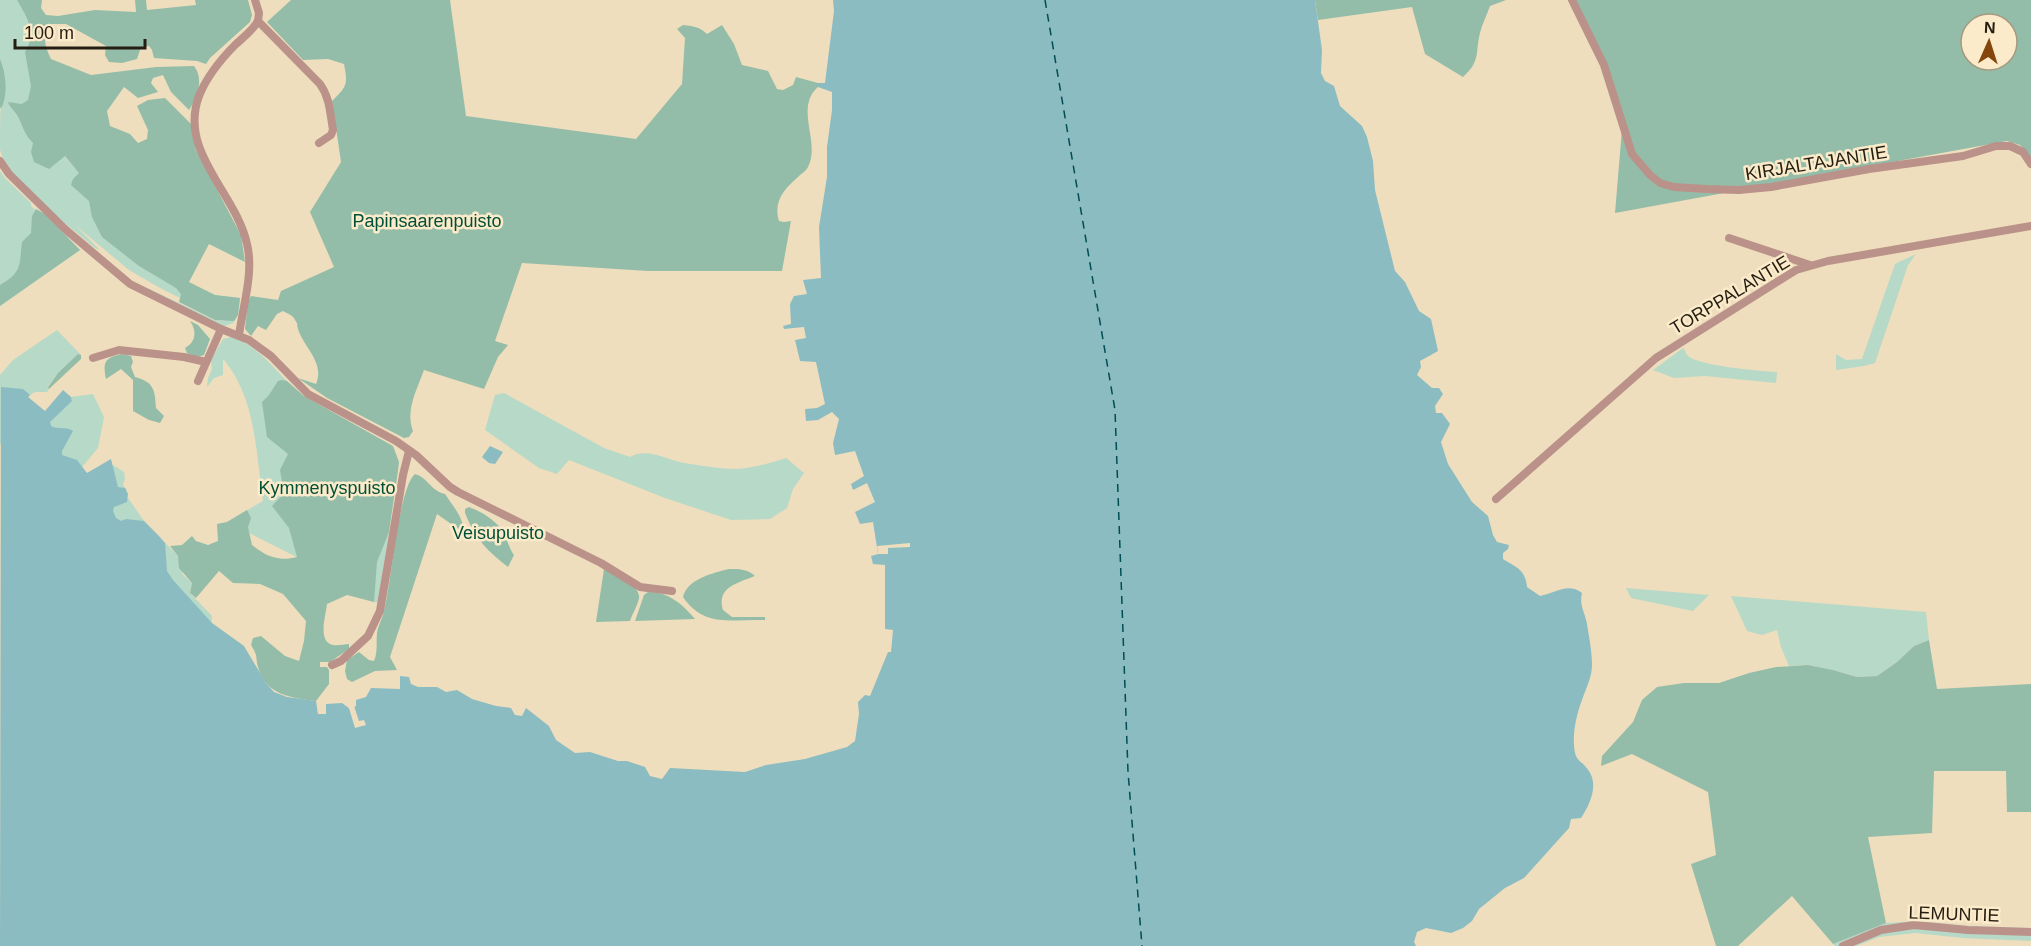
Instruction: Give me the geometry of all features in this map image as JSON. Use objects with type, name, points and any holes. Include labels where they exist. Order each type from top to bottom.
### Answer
[{"type":"street","points":[[255,0],[259,17],[326,92],[333,130],[328,138],[319,143]]},
{"type":"street","name":"KIRJALTAJANTIE","points":[[1572,0],[1604,65],[1632,154],[1660,183],[1674,187],[1706,189],[1760,188],[1963,156],[1996,146],[2010,146],[2023,152],[2031,164]]},
{"type":"street","points":[[239,335],[249,266],[247,243],[242,227],[196,140],[194,120],[199,98],[212,71],[259,17]]},
{"type":"street","points":[[0,161],[9,174],[66,230],[130,284],[221,329],[249,340],[270,356],[309,394],[396,441],[458,492],[601,563],[640,588],[672,591]]},
{"type":"street","name":"TORPPALANTIE","points":[[1496,499],[1656,358],[1780,279],[1810,265],[2031,226]]},
{"type":"street","points":[[1729,238],[1810,265]]},
{"type":"street","points":[[198,381],[221,329]]},
{"type":"street","points":[[93,358],[119,350],[184,357],[206,362]]},
{"type":"street","points":[[332,665],[341,661],[368,636],[381,611],[409,451]]},
{"type":"street","name":"LEMUNTIE","points":[[1843,946],[1881,930],[1914,925],[2031,932]]},
{"type":"green space","points":[[0,0],[40,0],[38,3],[53,143],[167,273],[215,295],[240,298],[238,315],[233,323],[225,326],[219,324],[148,290],[147,288],[215,320],[226,321],[129,270],[75,225],[100,250],[95,248],[40,202],[13,173],[0,149],[2,84],[0,81]]},
{"type":"green space","points":[[17,0],[42,0],[41,8],[46,15],[58,16],[95,10],[136,12],[135,0],[146,0],[147,10],[196,5],[195,0],[248,0],[252,15],[250,22],[206,64],[197,61],[154,58],[149,46],[141,47],[137,59],[122,63],[109,62],[105,55],[106,46],[66,24],[52,24],[45,41],[51,59],[91,75],[156,67],[194,66],[199,77],[199,88],[189,110],[171,92],[163,75],[153,78],[151,83],[158,92],[138,98],[124,87],[107,111],[110,126],[130,134],[138,143],[147,139],[148,130],[137,106],[148,100],[165,98],[191,124],[196,150],[241,235],[245,262],[209,244],[189,282],[215,295],[240,298],[238,315],[234,321],[215,320],[179,302],[181,294],[176,288],[139,266],[102,237],[92,217],[89,201],[71,185],[79,173],[65,156],[49,169],[34,162],[31,152],[33,143],[8,102],[22,104],[28,100],[31,86],[25,52],[29,45],[31,32],[28,20]]},
{"type":"green space","name":"Papinsaarenpuisto","points":[[291,0],[450,0],[466,116],[636,139],[682,84],[685,38],[677,29],[683,25],[690,26],[699,28],[707,34],[722,25],[734,44],[742,65],[768,71],[777,89],[783,90],[793,85],[796,77],[818,83],[808,105],[811,157],[807,168],[784,191],[777,208],[779,221],[791,221],[782,271],[648,271],[522,263],[495,341],[508,345],[498,357],[484,389],[424,370],[411,408],[413,431],[409,437],[404,438],[327,398],[298,378],[316,384],[318,369],[292,316],[283,311],[277,314],[266,330],[258,326],[251,336],[245,329],[248,302],[251,296],[278,300],[281,291],[334,267],[310,212],[341,162],[332,101],[345,85],[344,64],[328,59],[303,60],[267,22]]},
{"type":"green space","points":[[1315,0],[1506,0],[1490,6],[1481,30],[1475,61],[1463,77],[1425,54],[1412,7],[1318,20]]},
{"type":"green space","points":[[1576,0],[2031,0],[2031,158],[2020,145],[2007,141],[1615,213],[1623,117],[1608,67]]},
{"type":"green space","points":[[0,59],[6,89],[0,108]]},
{"type":"green space","points":[[0,171],[31,203],[31,206],[80,250],[0,306]]},
{"type":"green space","points":[[36,209],[45,214],[80,250],[0,306],[0,285],[16,272],[20,262],[22,242],[31,233],[32,216]]},
{"type":"green space","points":[[1916,254],[1908,265],[1875,363],[1836,370],[1836,354],[1846,360],[1862,359],[1895,264]]},
{"type":"green space","points":[[190,321],[198,325],[210,339],[204,355],[197,357],[187,353],[185,348],[194,336],[194,329]]},
{"type":"green space","points":[[57,330],[81,355],[78,354],[58,373],[48,386],[47,392],[35,392],[30,395],[0,445],[0,375],[13,360]]},
{"type":"green space","name":"Kymmenyspuisto","points":[[231,337],[255,350],[287,381],[282,380],[388,534],[389,532],[378,603],[374,602],[374,590],[368,593],[227,522],[263,501],[253,426],[248,408],[234,374],[223,359],[223,375],[214,378],[207,387],[212,369],[211,360],[223,339]]},
{"type":"green space","points":[[1683,348],[1688,356],[1704,363],[1777,372],[1776,383],[1705,376],[1674,378],[1653,370]]},
{"type":"green space","points":[[78,354],[81,355],[81,359],[49,389],[48,387],[58,373]]},
{"type":"green space","points":[[122,354],[131,356],[133,362],[131,367],[135,377],[150,384],[155,396],[156,408],[164,416],[160,423],[133,411],[133,380],[121,369],[106,379],[106,362],[111,357]]},
{"type":"green space","points":[[278,381],[287,381],[304,396],[393,446],[399,462],[389,532],[377,562],[374,602],[347,595],[327,604],[325,639],[333,645],[349,644],[349,649],[330,662],[320,662],[320,667],[327,667],[329,670],[329,684],[316,701],[289,696],[267,684],[258,667],[251,645],[253,638],[261,636],[285,656],[299,661],[306,621],[283,594],[260,584],[233,583],[219,571],[196,598],[190,593],[192,583],[179,568],[178,556],[170,546],[182,545],[192,536],[196,541],[208,545],[218,541],[217,524],[227,522],[247,510],[251,518],[248,527],[252,545],[273,557],[284,559],[297,557],[289,528],[272,506],[284,493],[280,470],[288,454],[267,437],[262,402]]},
{"type":"green space","points":[[504,393],[604,448],[630,457],[643,453],[684,463],[731,469],[759,466],[786,458],[804,473],[793,489],[787,508],[770,519],[731,520],[665,498],[569,460],[557,474],[539,468],[485,430],[495,395]]},
{"type":"green space","points":[[93,394],[104,417],[98,448],[77,473],[19,445],[72,401],[71,397]]},
{"type":"green space","points":[[113,465],[124,472],[123,485],[127,490],[119,490],[113,504],[128,498],[144,521],[178,556],[183,575],[192,583],[190,593],[212,616],[211,629],[120,543],[95,481]]},
{"type":"green space","points":[[415,474],[445,494],[460,517],[464,533],[437,514],[390,657],[397,670],[375,671],[352,682],[347,679],[345,671],[347,660],[359,652],[369,660],[374,661],[375,658],[377,633],[386,602],[404,498]]},
{"type":"green space","name":"Veisupuisto","points":[[469,507],[491,519],[503,532],[514,555],[508,567],[494,556],[477,537],[465,513],[465,509]]},
{"type":"green space","points":[[604,569],[632,585],[639,594],[630,621],[596,622]]},
{"type":"green space","points":[[729,569],[740,569],[755,576],[726,591],[722,602],[723,610],[732,617],[765,617],[765,620],[709,618],[691,607],[683,597],[685,591],[695,581]]},
{"type":"green space","points":[[1626,588],[1709,595],[1693,611],[1631,598]]},
{"type":"green space","points":[[648,592],[669,597],[685,608],[695,619],[635,621],[644,595]]},
{"type":"green space","points":[[1731,596],[1926,612],[1929,640],[1914,646],[1877,676],[1857,677],[1808,665],[1789,666],[1777,630],[1762,635],[1747,631]]},
{"type":"green space","points":[[1929,640],[1937,689],[2031,684],[2031,812],[2007,812],[2006,771],[1934,771],[1932,833],[1868,837],[1886,923],[1833,944],[1792,896],[1738,946],[1716,946],[1691,864],[1716,855],[1708,792],[1632,754],[1601,766],[1602,756],[1633,722],[1642,700],[1657,687],[1684,683],[1719,683],[1776,667],[1808,665],[1857,677],[1877,676],[1914,646]]},
{"type":"green space","points":[[1919,921],[1967,926],[2031,928],[2031,941],[1915,933],[1879,937],[1856,946],[1835,946],[1833,944],[1886,923]]},
{"type":"water","points":[[833,0],[1315,0],[1322,50],[1321,73],[1325,81],[1334,86],[1340,106],[1362,126],[1367,137],[1373,161],[1375,190],[1395,271],[1405,282],[1419,311],[1431,319],[1438,351],[1420,361],[1421,367],[1417,375],[1432,388],[1439,388],[1443,394],[1435,406],[1436,413],[1442,413],[1450,424],[1441,442],[1448,464],[1472,502],[1488,516],[1497,542],[1509,545],[1503,553],[1503,559],[1522,573],[1527,587],[1540,596],[1567,588],[1582,593],[1592,665],[1577,716],[1574,745],[1577,758],[1592,777],[1593,789],[1590,802],[1581,818],[1571,819],[1569,828],[1524,878],[1505,888],[1479,909],[1472,921],[1463,928],[1451,933],[1426,928],[1417,932],[1414,942],[1416,946],[0,946],[1,387],[23,389],[30,395],[28,397],[45,411],[63,390],[71,397],[72,401],[50,422],[51,426],[73,431],[62,455],[77,460],[87,473],[111,459],[118,487],[125,488],[128,494],[127,502],[114,507],[116,518],[121,521],[126,519],[144,521],[165,543],[167,571],[173,580],[212,623],[244,646],[274,692],[287,697],[316,701],[318,714],[326,714],[326,704],[342,703],[350,709],[356,706],[356,700],[366,697],[371,688],[400,689],[400,676],[409,677],[411,684],[418,687],[437,687],[446,692],[457,690],[472,699],[511,708],[515,715],[522,716],[526,708],[549,726],[556,740],[575,753],[590,752],[618,761],[627,761],[645,767],[650,776],[662,779],[670,768],[745,772],[766,765],[805,759],[847,747],[855,741],[859,714],[858,702],[865,695],[870,696],[888,652],[891,652],[893,630],[885,629],[885,565],[873,564],[871,556],[878,554],[873,522],[860,524],[855,512],[875,502],[867,483],[853,490],[851,484],[864,476],[855,451],[835,455],[833,443],[839,419],[832,412],[818,420],[806,421],[805,409],[817,408],[825,404],[816,362],[800,361],[795,340],[806,338],[804,327],[784,329],[783,326],[791,324],[790,304],[794,296],[807,294],[803,280],[821,278],[819,227],[827,177],[832,92],[818,87],[818,83],[825,83],[834,11]]},
{"type":"water","points":[[490,446],[503,452],[495,464],[489,463],[482,457]]},
{"type":"pier","points":[[910,543],[910,547],[888,548],[888,554],[878,554],[877,546]]},
{"type":"pier","points":[[354,706],[359,721],[364,720],[366,725],[355,728],[349,708]]},
{"type":"ferry route","points":[[1045,0],[1115,410],[1128,772],[1142,946]]}]
